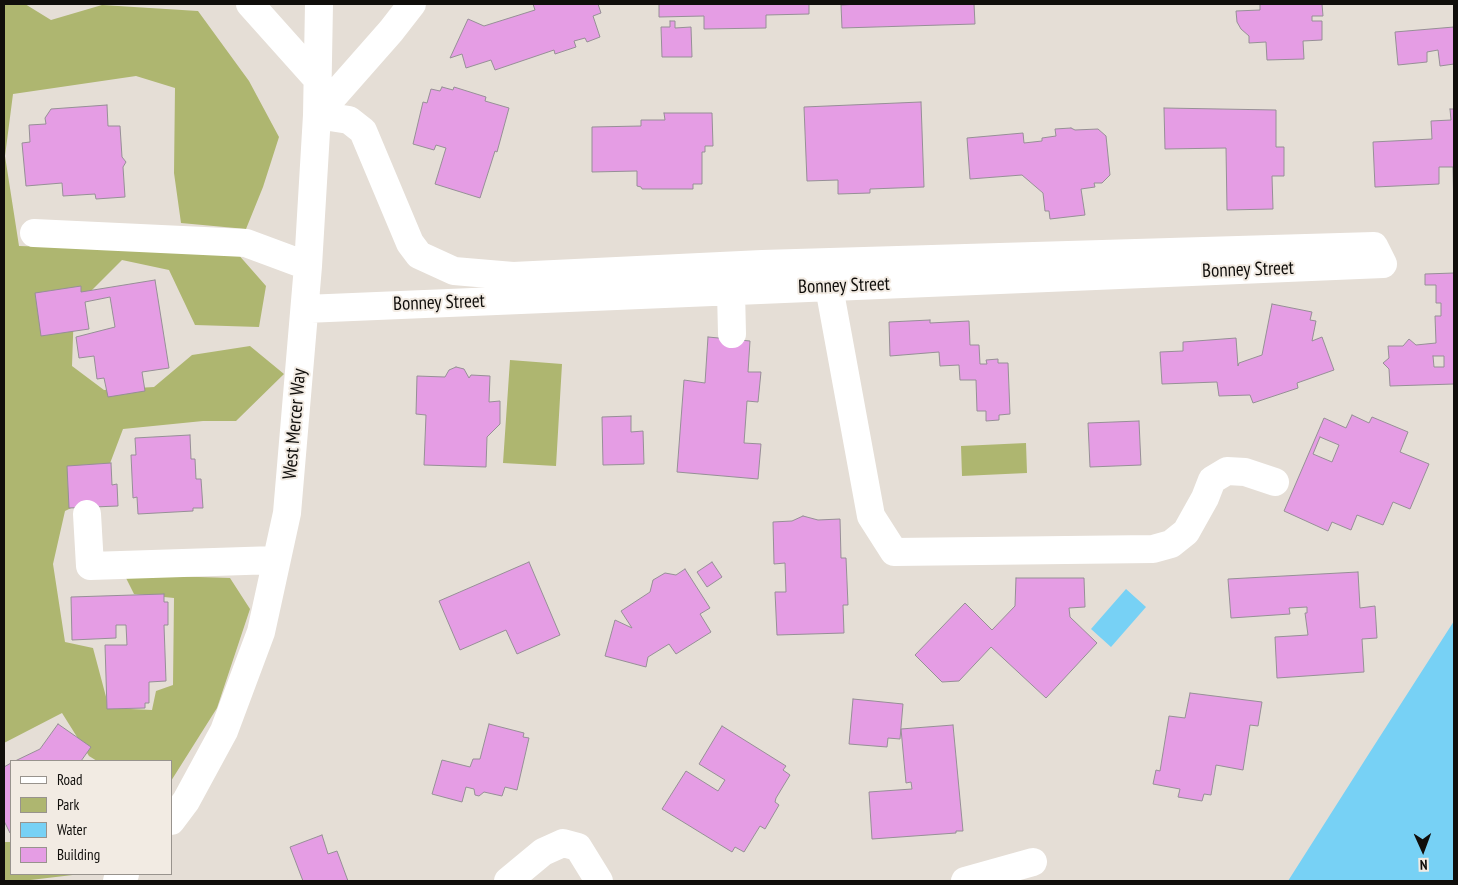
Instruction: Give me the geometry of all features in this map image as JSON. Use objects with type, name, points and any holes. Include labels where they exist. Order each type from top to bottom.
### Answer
[{"type":"street","points":[[250,4],[318,80]]},
{"type":"street","name":"West Mercer Way","points":[[172,820],[186,801],[224,731],[261,632],[287,513],[308,266],[317,115],[319,4]]},
{"type":"street","points":[[317,115],[391,31],[412,4]]},
{"type":"street","name":"Bonney Street","points":[[304,309],[1383,264],[1374,246],[762,264],[513,276],[454,271],[420,255],[410,243],[363,131],[349,120],[317,115]]},
{"type":"street","points":[[34,233],[246,243],[308,266]]},
{"type":"street","points":[[829,287],[871,516],[894,552],[1153,549],[1172,544],[1186,532],[1205,498],[1212,480],[1227,471],[1245,472],[1275,482]]},
{"type":"street","points":[[731,291],[732,334]]},
{"type":"street","points":[[87,514],[90,566],[276,560]]},
{"type":"street","points":[[508,881],[543,852],[564,843],[578,847],[599,881]]},
{"type":"street","points":[[965,881],[1033,862]]},
{"type":"green space","points":[[4,4],[25,4],[51,20],[102,5],[198,11],[249,81],[279,137],[263,187],[246,229],[181,223],[174,173],[175,88],[136,76],[13,94],[5,156],[19,246],[237,253],[266,286],[259,327],[195,325],[169,270],[122,260],[74,308],[72,366],[104,390],[154,387],[192,355],[250,346],[284,374],[236,421],[203,421],[123,429],[98,495],[65,511],[53,564],[65,642],[93,648],[109,708],[152,710],[156,691],[173,685],[174,598],[134,594],[126,578],[168,576],[230,578],[250,609],[217,708],[172,779],[172,760],[95,760],[89,756],[62,713],[4,743]]},
{"type":"green space","points":[[510,360],[562,364],[556,466],[503,463]]},
{"type":"green space","points":[[1026,443],[1027,473],[962,476],[961,446]]},
{"type":"green space","points":[[4,842],[10,842],[10,875],[73,875],[22,881],[4,881]]},
{"type":"water","points":[[1126,589],[1146,607],[1111,647],[1091,629]]},
{"type":"water","points":[[1454,621],[1454,881],[1288,881],[1370,752]]},
{"type":"building","points":[[533,4],[598,4],[601,13],[593,16],[600,37],[587,42],[585,38],[574,41],[576,47],[555,54],[554,50],[495,70],[491,60],[466,68],[462,54],[450,58],[468,19],[484,26],[535,10]]},
{"type":"building","points":[[659,4],[809,4],[809,14],[766,15],[766,28],[704,29],[704,16],[659,17]]},
{"type":"building","points":[[974,4],[975,24],[842,28],[841,5]]},
{"type":"building","points":[[1260,4],[1322,4],[1323,16],[1312,16],[1312,21],[1322,21],[1322,40],[1303,41],[1304,59],[1267,60],[1266,42],[1249,43],[1249,36],[1241,29],[1237,22],[1236,11],[1260,10]]},
{"type":"building","points":[[670,21],[675,21],[675,28],[691,27],[692,57],[662,57],[661,27],[670,27]]},
{"type":"building","points":[[1454,27],[1454,64],[1440,66],[1438,50],[1427,52],[1427,62],[1398,65],[1395,32]]},
{"type":"building","points":[[442,87],[453,90],[454,87],[486,97],[485,101],[509,108],[497,152],[495,151],[480,198],[435,184],[446,148],[436,145],[434,150],[413,144],[423,102],[427,103],[431,89],[440,91]]},
{"type":"building","points":[[921,102],[924,187],[870,189],[870,193],[838,194],[838,180],[807,181],[804,107]]},
{"type":"building","points":[[107,105],[108,126],[120,126],[122,157],[126,162],[123,167],[125,197],[96,199],[95,194],[63,196],[62,183],[26,186],[22,143],[30,142],[29,125],[46,124],[45,118],[51,109]]},
{"type":"building","points":[[1164,108],[1276,110],[1276,147],[1284,147],[1284,176],[1272,176],[1273,209],[1227,210],[1226,148],[1165,149]]},
{"type":"building","points":[[1450,109],[1454,109],[1454,214],[1453,167],[1439,167],[1439,184],[1375,187],[1373,142],[1432,139],[1431,121],[1451,120]]},
{"type":"building","points":[[664,113],[712,113],[713,146],[705,146],[705,152],[702,152],[702,184],[693,184],[693,189],[642,189],[637,186],[637,171],[592,172],[592,127],[641,126],[641,120],[665,120]]},
{"type":"building","points":[[1071,128],[1075,130],[1098,129],[1106,136],[1110,175],[1102,183],[1094,183],[1095,187],[1081,189],[1085,215],[1050,219],[1049,211],[1045,211],[1043,193],[1022,175],[970,179],[967,138],[1023,133],[1024,143],[1042,141],[1042,138],[1056,136],[1055,129]]},
{"type":"building","points":[[1454,273],[1454,384],[1390,386],[1389,369],[1383,363],[1389,358],[1388,346],[1403,346],[1409,339],[1416,345],[1436,343],[1435,316],[1441,316],[1441,303],[1436,303],[1436,285],[1425,285],[1425,274]],"holes":[[[1433,356],[1444,356],[1444,367],[1434,367]]]},
{"type":"building","points":[[155,280],[169,368],[142,372],[145,391],[108,397],[104,378],[97,379],[94,356],[79,358],[76,337],[115,327],[110,297],[85,302],[89,329],[41,336],[35,293],[81,286],[81,292]]},
{"type":"building","points":[[1272,304],[1312,312],[1310,320],[1316,321],[1312,341],[1322,337],[1334,370],[1297,383],[1298,388],[1253,403],[1250,395],[1219,396],[1217,382],[1162,384],[1160,352],[1183,351],[1183,342],[1236,338],[1238,366],[1239,363],[1262,355]]},
{"type":"building","points":[[930,320],[930,323],[969,321],[970,345],[979,345],[980,364],[987,364],[986,360],[998,359],[998,363],[1008,363],[1010,414],[999,415],[999,420],[986,421],[986,411],[977,411],[976,380],[960,380],[959,365],[940,366],[939,352],[890,356],[889,322]]},
{"type":"building","points":[[708,337],[750,341],[748,372],[761,372],[758,402],[747,401],[744,443],[761,444],[758,479],[677,472],[684,380],[705,383]]},
{"type":"building","points":[[456,367],[464,369],[469,378],[471,375],[490,376],[489,402],[500,401],[500,424],[487,437],[486,467],[424,465],[426,415],[416,414],[417,376],[445,377],[449,370]]},
{"type":"building","points":[[1352,415],[1369,423],[1372,417],[1408,432],[1400,452],[1429,464],[1410,509],[1393,502],[1383,525],[1357,515],[1351,530],[1332,522],[1328,531],[1284,511],[1324,418],[1346,428]],"holes":[[[1320,437],[1339,445],[1332,462],[1313,454]]]},
{"type":"building","points":[[631,416],[631,432],[643,431],[644,464],[603,465],[602,417]]},
{"type":"building","points":[[1139,421],[1141,465],[1090,467],[1088,423]]},
{"type":"building","points":[[190,435],[191,459],[195,459],[196,479],[201,479],[203,508],[193,508],[193,511],[138,514],[137,497],[133,498],[131,455],[136,455],[135,438]]},
{"type":"building","points":[[111,463],[112,485],[117,484],[118,506],[69,508],[67,466]]},
{"type":"building","points":[[803,516],[818,520],[840,519],[841,558],[846,558],[848,605],[843,605],[844,633],[777,635],[775,592],[786,592],[785,563],[774,564],[773,522],[792,521]]},
{"type":"building","points":[[529,562],[560,635],[517,654],[506,630],[460,650],[439,601]]},
{"type":"building","points":[[712,562],[722,577],[707,587],[697,572]]},
{"type":"building","points":[[685,569],[710,608],[700,614],[711,632],[676,654],[669,644],[648,657],[646,667],[605,656],[615,620],[632,628],[621,611],[650,592],[653,580],[665,573],[676,575]]},
{"type":"building","points":[[1358,572],[1360,608],[1375,606],[1377,638],[1362,639],[1364,672],[1277,678],[1275,637],[1308,635],[1305,613],[1307,613],[1307,607],[1289,608],[1290,614],[1231,618],[1228,579]]},
{"type":"building","points":[[1016,578],[1084,578],[1085,607],[1069,608],[1070,617],[1097,643],[1046,698],[991,647],[959,681],[942,682],[915,655],[965,603],[992,630],[1015,606]]},
{"type":"building","points":[[164,594],[164,602],[168,602],[168,625],[164,625],[166,681],[149,682],[149,703],[145,703],[145,708],[107,709],[105,645],[127,645],[126,625],[116,625],[116,638],[72,640],[71,597]]},
{"type":"building","points":[[1190,693],[1262,702],[1258,726],[1250,725],[1243,770],[1216,765],[1211,795],[1204,794],[1202,801],[1178,797],[1180,789],[1153,784],[1156,770],[1160,771],[1169,716],[1185,718]]},
{"type":"building","points":[[853,699],[903,704],[900,739],[888,738],[887,747],[849,744]]},
{"type":"building","points":[[58,724],[91,747],[82,760],[17,760],[40,749]]},
{"type":"building","points":[[489,724],[524,733],[523,737],[529,738],[517,790],[505,787],[502,796],[484,792],[479,796],[475,795],[474,789],[466,787],[462,802],[432,794],[442,760],[470,767],[473,759],[480,759]]},
{"type":"building","points":[[953,725],[963,831],[872,839],[869,792],[912,789],[911,782],[906,783],[901,729]]},
{"type":"building","points":[[722,726],[786,766],[783,770],[790,775],[776,798],[775,802],[779,805],[765,829],[760,826],[744,852],[735,847],[732,852],[662,809],[686,771],[718,791],[725,780],[699,764]]},
{"type":"building","points":[[10,764],[10,833],[4,821],[4,767]]},
{"type":"building","points":[[322,835],[328,854],[337,851],[348,881],[303,881],[290,847]]}]
